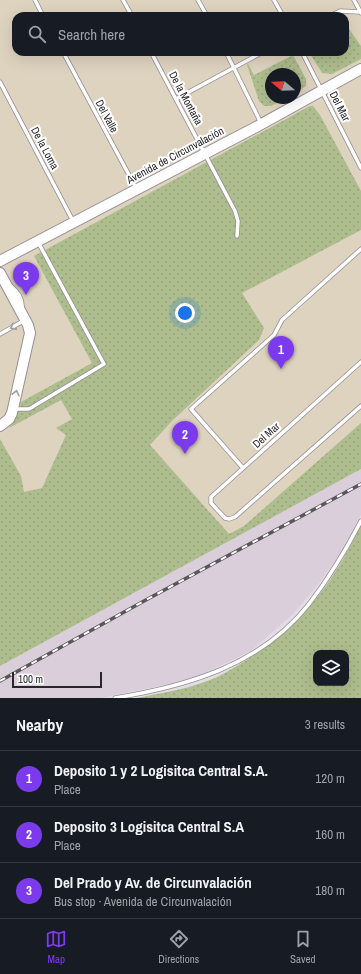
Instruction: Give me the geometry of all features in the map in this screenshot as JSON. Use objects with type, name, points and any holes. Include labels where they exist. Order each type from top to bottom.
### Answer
[{"type":"street","name":"Avenida de Circunvalación","points":[[0,262],[261,124],[361,68]]},
{"type":"street","points":[[0,426],[9,419],[13,409],[30,329],[2,276]]},
{"type":"lane","points":[[35,0],[41,12]]},
{"type":"lane","points":[[123,0],[130,12]]},
{"type":"lane","points":[[198,0],[205,12]]},
{"type":"lane","points":[[274,0],[281,12]]},
{"type":"lane","points":[[354,0],[361,12]]},
{"type":"lane","points":[[339,12],[361,12]]},
{"type":"lane","name":"Del Valle","points":[[65,56],[136,189]]},
{"type":"lane","name":"De la Montaña","points":[[153,56],[235,211],[238,221],[237,236]]},
{"type":"lane","points":[[228,56],[261,124]]},
{"type":"lane","points":[[176,99],[256,56]]},
{"type":"lane","name":"Del Mar","points":[[304,56],[361,168]]},
{"type":"lane","name":"De la Loma","points":[[0,82],[74,222]]},
{"type":"lane","points":[[13,409],[30,409],[104,364],[38,242]]},
{"type":"lane","points":[[244,468],[191,409],[274,335],[282,320],[361,249]]},
{"type":"lane","points":[[0,334],[24,316]]},
{"type":"lane","name":"Del Mar","points":[[361,362],[210,500],[225,518],[229,519],[235,517],[361,406]]},
{"type":"lane","points":[[115,698],[155,691],[192,682],[214,674],[260,648],[295,619],[309,605],[333,569],[361,521]]},
{"type":"shaded area","points":[[0,0],[361,0],[361,469],[0,666]]},
{"type":"shaded area","points":[[361,469],[361,515],[345,546],[318,585],[292,615],[251,651],[193,679],[101,698],[0,698],[0,666]]},
{"type":"green space","points":[[349,29],[361,46],[361,59],[332,74],[322,73],[311,56],[349,56]]},
{"type":"green space","points":[[291,56],[294,56],[300,68],[268,68]]},
{"type":"green space","points":[[248,64],[254,75],[265,69],[265,104],[275,104],[271,106],[264,106],[259,101],[247,65]]},
{"type":"green space","points":[[301,70],[306,79],[306,86],[301,90]]},
{"type":"green space","points":[[310,106],[313,106],[320,115],[361,191],[361,230],[242,293],[264,328],[259,340],[173,420],[150,445],[229,534],[244,526],[361,423],[361,469],[0,666],[0,439],[21,476],[24,492],[42,488],[66,435],[56,428],[72,419],[61,400],[9,428],[14,422],[21,402],[92,363],[34,256]]},
{"type":"green space","points":[[361,525],[361,698],[137,698],[181,689],[212,679],[222,675],[265,648],[283,634],[314,602],[339,566]]},
{"type":"railway","points":[[0,681],[144,601],[361,484]]},
{"type":"place","name":"Del Prado y Av. de Circunvalación","points":[[26,295]]},
{"type":"place","name":"Deposito 1 y 2 Logisitca Central S.A.","points":[[281,369]]},
{"type":"place","name":"Deposito 3 Logisitca Central S.A","points":[[185,454]]}]
